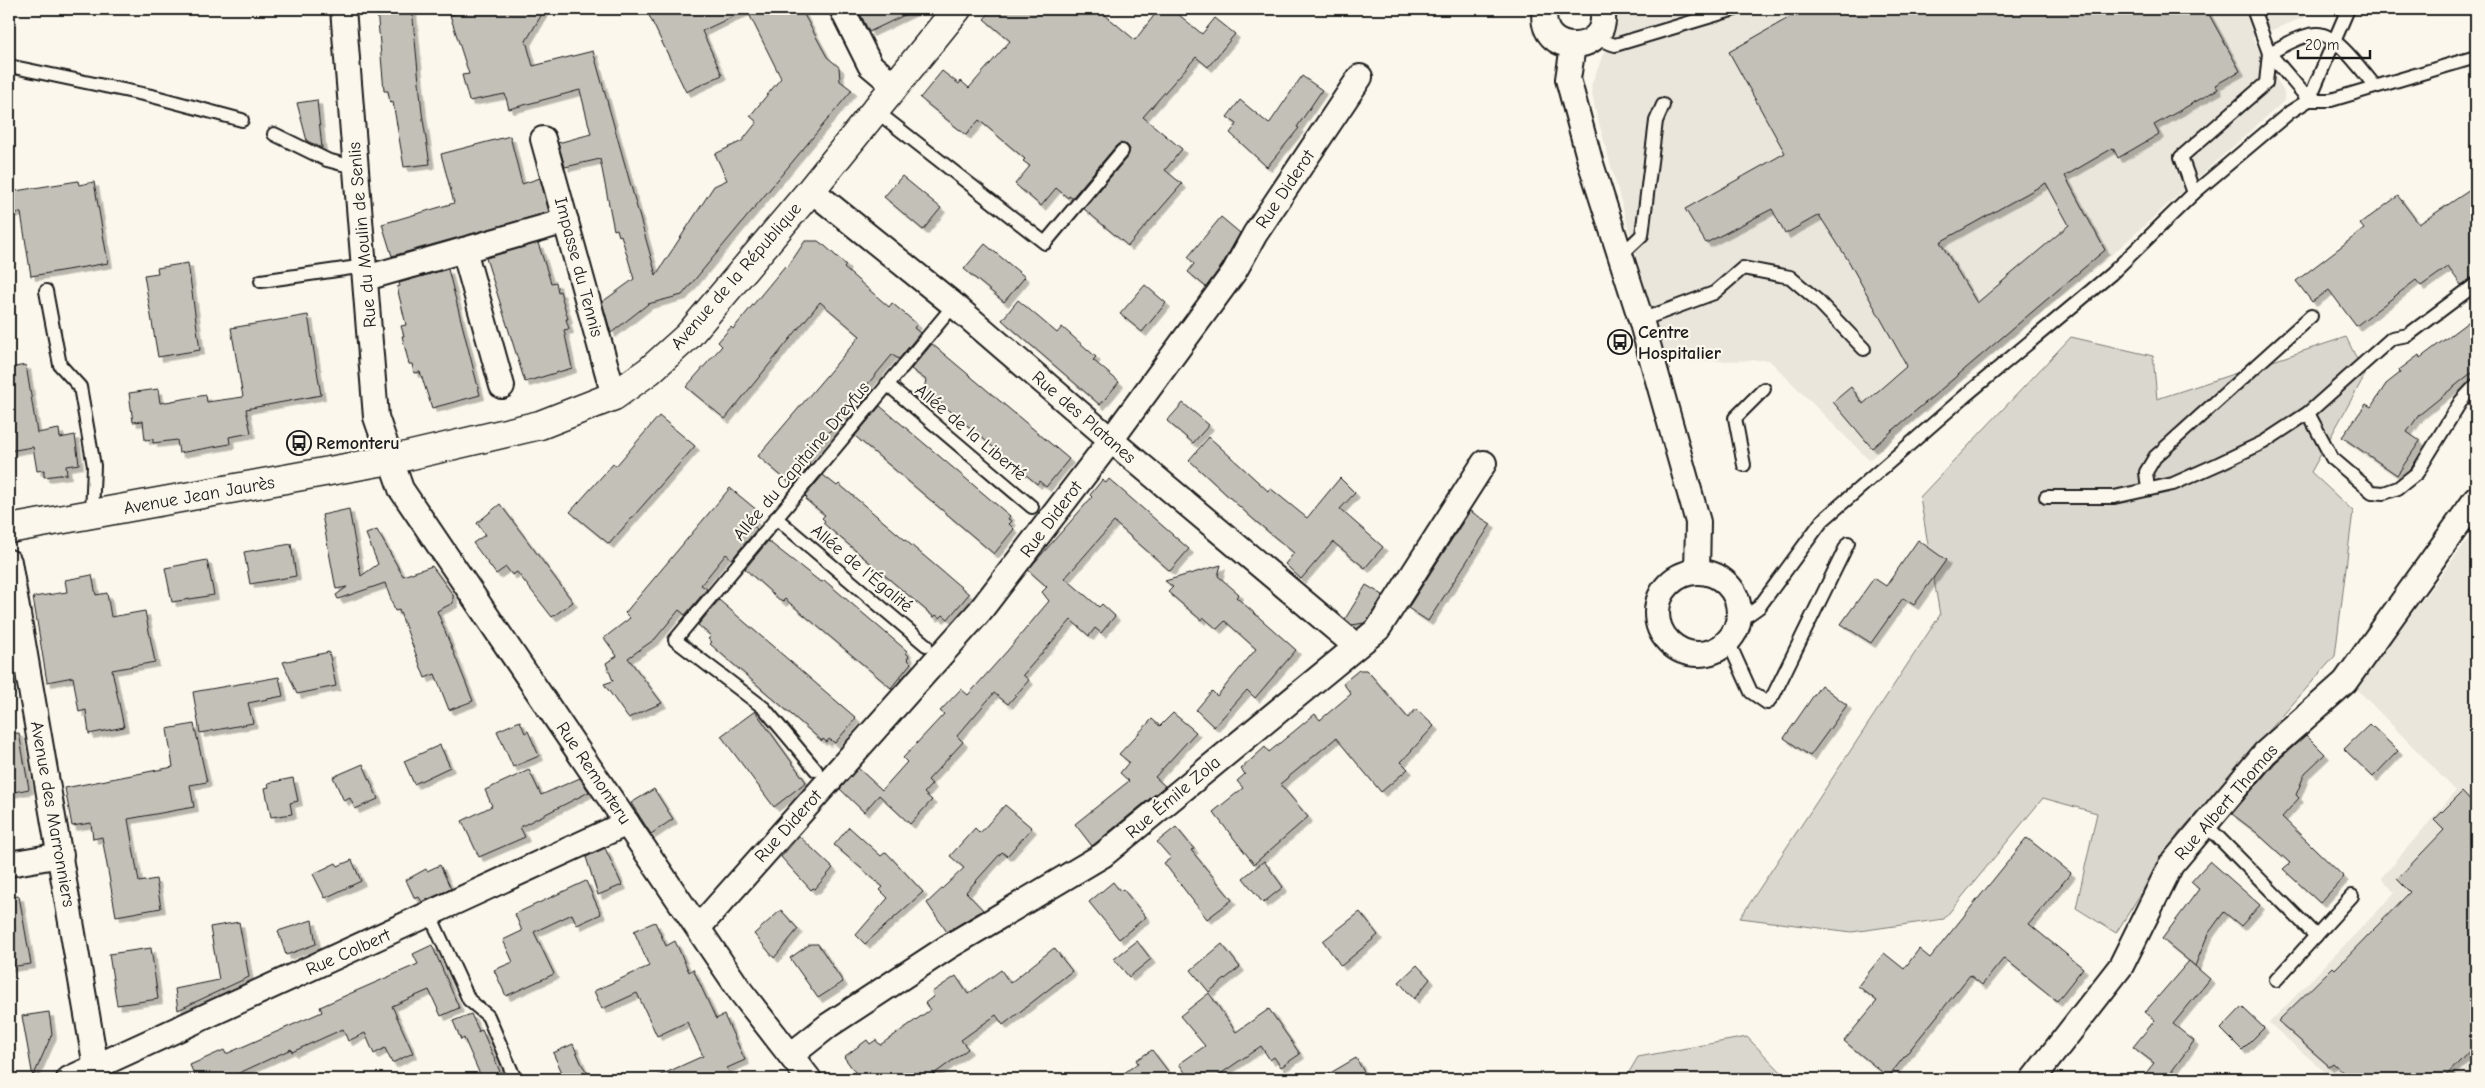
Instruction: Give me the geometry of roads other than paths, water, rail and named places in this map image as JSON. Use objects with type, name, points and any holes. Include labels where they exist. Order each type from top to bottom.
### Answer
[{"type":"street","name":"Rue du Moulin de Senlis","points":[[343,9],[376,417],[390,460]]},
{"type":"street","points":[[842,9],[870,65],[895,86]]},
{"type":"street","name":"Avenue de la République","points":[[390,460],[540,425],[614,396],[649,371],[688,336],[811,190],[957,9]]},
{"type":"street","points":[[1545,9],[1544,20],[1552,37],[1558,41],[1583,42]]},
{"type":"street","points":[[1602,9],[1603,21],[1600,30],[1583,42],[1568,79],[1590,161],[1641,320],[1698,522],[1697,572]]},
{"type":"street","name":"Rue Diderot","points":[[699,927],[980,611],[1110,440],[1234,272],[1255,234],[1360,77]]},
{"type":"street","name":"Impasse du Tennis","points":[[543,139],[614,396]]},
{"type":"street","name":"Rue des Platanes","points":[[811,190],[954,305],[1110,440],[1356,646]]},
{"type":"street","points":[[365,272],[464,250],[566,221]]},
{"type":"street","points":[[464,250],[502,386]]},
{"type":"street","name":"Avenue Jean Jaurès","points":[[9,529],[390,460]]},
{"type":"street","name":"Rue Remonteru","points":[[390,460],[401,489],[699,927],[741,992],[809,1079]]},
{"type":"street","name":"Rue Émile Zola","points":[[791,1055],[830,1025],[948,947],[1103,855],[1378,629],[1484,463]]},
{"type":"street","name":"Rue Albert Thomas","points":[[2033,1079],[2121,966],[2170,865],[2265,753],[2345,682],[2476,499]]},
{"type":"street","name":"Avenue des Marronniers","points":[[9,562],[61,855],[96,1067]]},
{"type":"street","points":[[1697,572],[1709,574],[1720,579],[1730,587],[1736,598],[1733,632],[1719,648],[1696,654],[1677,648],[1662,633],[1657,611],[1665,588],[1680,577],[1697,572]]},
{"type":"street","name":"Rue Colbert","points":[[69,1079],[628,823]]},
{"type":"street","points":[[9,864],[61,855]]},
{"type":"lane","points":[[1583,42],[1615,45],[1735,9]]},
{"type":"lane","points":[[2253,9],[2269,53],[2309,100]]},
{"type":"lane","points":[[2309,100],[2348,9]]},
{"type":"lane","points":[[2269,53],[2303,37],[2319,34],[2334,39],[2374,85]]},
{"type":"lane","points":[[2194,193],[2181,157],[2266,83],[2269,53]]},
{"type":"lane","points":[[1848,543],[1774,694],[1767,703],[1751,692],[1733,632],[1759,607],[1822,521],[1965,396],[2111,274],[2194,193],[2290,112],[2309,100],[2331,100],[2374,85],[2476,57]]},
{"type":"lane","points":[[9,66],[152,96],[242,120]]},
{"type":"lane","points":[[1621,256],[1642,235],[1656,121],[1663,105]]},
{"type":"lane","points":[[876,110],[1044,243],[1122,151]]},
{"type":"lane","points":[[274,134],[327,160],[357,168]]},
{"type":"lane","points":[[1641,320],[1714,294],[1743,268],[1790,277],[1818,300],[1864,349]]},
{"type":"lane","points":[[261,281],[365,272]]},
{"type":"lane","points":[[2046,497],[2114,497],[2173,484],[2264,442],[2308,413],[2392,338],[2408,336],[2476,284]]},
{"type":"lane","points":[[46,291],[60,365],[80,387],[94,466],[92,514]]},
{"type":"lane","name":"Allée du Capitaine Dreyfus","points":[[816,770],[764,708],[675,640],[954,305]]},
{"type":"lane","points":[[2148,489],[2146,472],[2155,457],[2312,316]]},
{"type":"lane","name":"Allée de la Liberté","points":[[887,384],[1032,507]]},
{"type":"lane","points":[[2308,413],[2332,458],[2372,492],[2384,493],[2398,488],[2416,473],[2461,401],[2476,385]]},
{"type":"lane","points":[[1744,465],[1734,418],[1764,389]]},
{"type":"lane","name":"Allée de l'Égalité","points":[[776,518],[926,644]]},
{"type":"lane","points":[[2205,824],[2316,936]]},
{"type":"lane","points":[[2276,980],[2352,896]]},
{"type":"lane","points":[[430,915],[469,1000],[488,1016],[515,1079]]},
{"type":"place","name":"Centre Hospitalier","points":[[1620,342]]},
{"type":"place","name":"Remonteru","points":[[299,443]]}]
